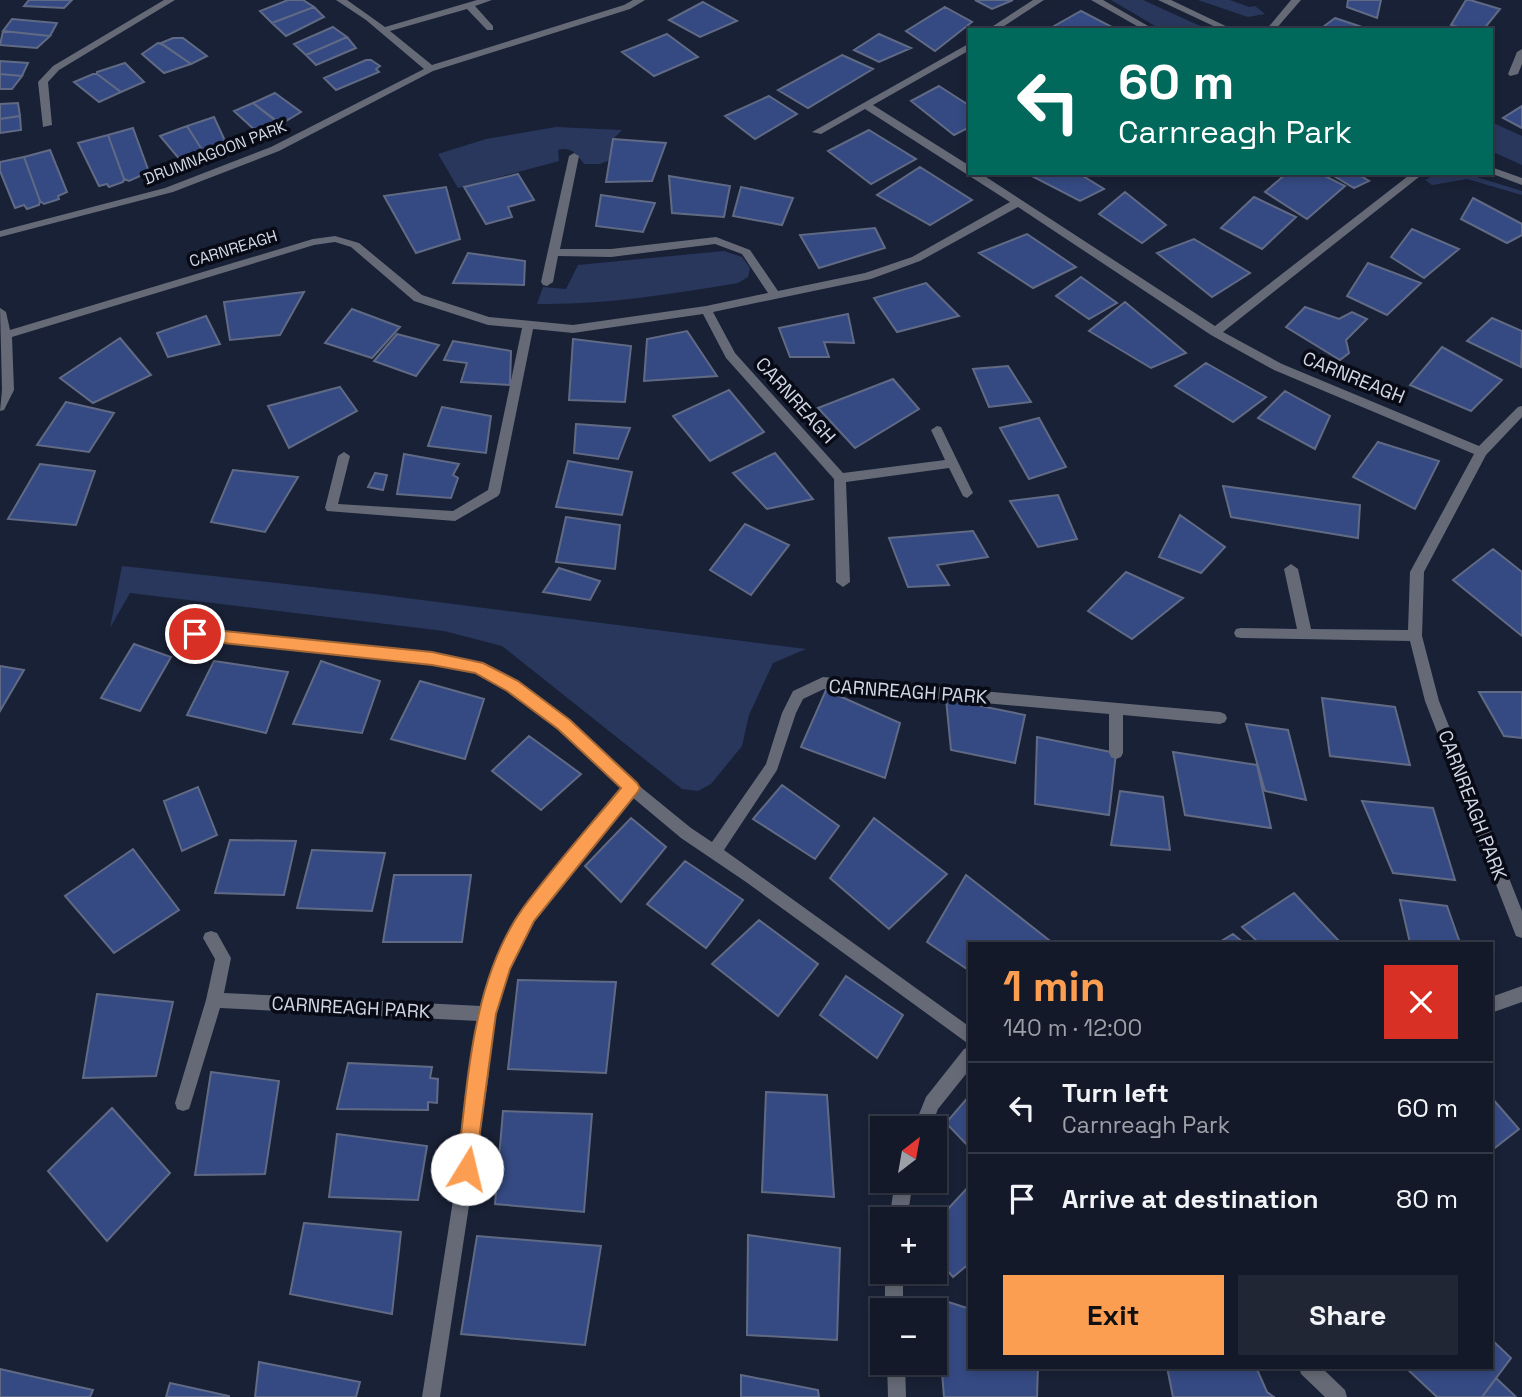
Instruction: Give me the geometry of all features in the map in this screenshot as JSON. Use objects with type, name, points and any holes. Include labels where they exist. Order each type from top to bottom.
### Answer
[{"type":"street","points":[[47,125],[43,82],[56,68],[170,0]]},
{"type":"street","points":[[341,0],[383,30],[429,69]]},
{"type":"street","points":[[383,30],[487,0]]},
{"type":"street","name":"DRUMNAGOON PARK","points":[[0,234],[169,190],[275,149],[429,69],[627,7],[640,0]]},
{"type":"street","points":[[994,28],[1039,0]]},
{"type":"street","points":[[1096,0],[1148,28]]},
{"type":"street","points":[[1163,0],[1226,28]]},
{"type":"street","points":[[1272,28],[1296,0]]},
{"type":"street","points":[[469,5],[490,28]]},
{"type":"street","points":[[817,132],[968,47]]},
{"type":"street","points":[[1513,74],[1522,52]]},
{"type":"street","name":"CARNREAGH","points":[[866,105],[968,170]]},
{"type":"street","points":[[547,282],[574,156]]},
{"type":"street","points":[[1493,171],[1522,182]]},
{"type":"street","name":"CARNREAGH","points":[[976,175],[1215,332],[1278,367],[1481,452]]},
{"type":"street","points":[[1215,332],[1416,175]]},
{"type":"street","name":"CARNREAGH","points":[[6,335],[313,242],[335,239],[355,245],[418,298],[488,321],[573,329],[706,310],[867,276],[916,259],[1018,202]]},
{"type":"street","points":[[553,252],[611,253],[716,240],[746,252],[775,295]]},
{"type":"street","name":"CARNREAGH","points":[[706,310],[730,355],[840,478]]},
{"type":"street","points":[[0,312],[6,335],[8,390],[0,407]]},
{"type":"street","points":[[344,456],[331,508],[455,516],[494,493],[528,325]]},
{"type":"street","points":[[1241,633],[1415,636],[1417,572],[1481,452],[1522,410]]},
{"type":"street","points":[[937,430],[967,494]]},
{"type":"street","points":[[844,582],[840,478],[953,463]]},
{"type":"street","points":[[1291,569],[1305,633]]},
{"type":"street","points":[[195,634],[432,659],[478,668],[513,686],[564,724],[631,788],[713,852],[968,1036]]},
{"type":"street","name":"CARNREAGH PARK","points":[[1415,636],[1432,701],[1522,930]]},
{"type":"street","name":"CARNREAGH PARK","points":[[713,852],[772,766],[789,713],[798,695],[823,683],[1220,718]]},
{"type":"street","points":[[1116,708],[1116,753]]},
{"type":"street","points":[[431,1397],[480,1080],[487,1014],[502,967],[528,916],[631,788]]},
{"type":"street","points":[[183,1103],[214,1000],[223,958],[211,938]]},
{"type":"street","points":[[1493,1004],[1522,993]]},
{"type":"street","name":"CARNREAGH PARK","points":[[214,1000],[487,1014]]},
{"type":"street","points":[[926,1116],[932,1103],[968,1058]]},
{"type":"street","points":[[1310,1369],[1338,1397]]},
{"type":"street","points":[[896,1375],[897,1397]]},
{"type":"shaded area","points":[[1111,0],[1143,0],[1205,28],[1159,28]]},
{"type":"shaded area","points":[[1198,0],[1230,0],[1249,7],[1255,6],[1265,14],[1248,17]]},
{"type":"shaded area","points":[[1493,123],[1522,136],[1522,165],[1493,152]]},
{"type":"shaded area","points":[[556,127],[622,130],[613,139],[610,160],[600,164],[584,164],[573,152],[563,149],[558,150],[559,161],[458,188],[438,154],[486,139]]},
{"type":"shaded area","points":[[1434,175],[1470,175],[1522,191],[1522,195],[1467,179],[1432,185],[1425,180]]},
{"type":"shaded area","points":[[724,251],[742,257],[750,268],[748,277],[738,283],[638,298],[537,304],[543,287],[566,289],[578,265]]},
{"type":"shaded area","points":[[122,566],[375,594],[806,649],[773,663],[749,715],[742,746],[711,784],[698,791],[682,789],[502,646],[444,631],[130,593],[110,628]]},
{"type":"building","points":[[29,0],[72,0],[64,8],[24,6]]},
{"type":"building","points":[[288,0],[303,0],[314,7],[272,23],[260,11]]},
{"type":"building","points":[[975,0],[1013,0],[992,9]]},
{"type":"building","points":[[1348,0],[1381,0],[1377,18],[1347,7]]},
{"type":"building","points":[[1466,0],[1500,9],[1485,28],[1451,25]]},
{"type":"building","points":[[703,2],[737,21],[700,37],[669,20]]},
{"type":"building","points":[[314,7],[324,17],[286,36],[272,23]]},
{"type":"building","points":[[945,7],[972,22],[935,51],[906,31]]},
{"type":"building","points":[[1081,11],[1114,28],[1051,28]]},
{"type":"building","points":[[1335,18],[1365,28],[1322,28]]},
{"type":"building","points":[[12,19],[57,23],[50,36],[3,31]]},
{"type":"building","points":[[333,27],[347,37],[306,55],[294,44]]},
{"type":"building","points":[[3,31],[50,36],[37,48],[0,45]]},
{"type":"building","points":[[667,34],[698,57],[654,76],[622,52]]},
{"type":"building","points":[[879,34],[911,48],[879,62],[854,50]]},
{"type":"building","points":[[347,37],[356,48],[316,65],[306,55]]},
{"type":"building","points":[[173,38],[183,38],[207,56],[191,64],[161,43]]},
{"type":"building","points":[[158,43],[191,64],[164,73],[142,54]]},
{"type":"building","points":[[842,55],[873,69],[808,108],[778,90]]},
{"type":"building","points":[[366,60],[380,66],[376,69],[379,72],[336,90],[324,78]]},
{"type":"building","points":[[0,61],[28,63],[22,76],[0,74]]},
{"type":"building","points":[[125,63],[144,82],[121,92],[97,74],[97,72]]},
{"type":"building","points":[[0,74],[22,76],[12,89],[0,89]]},
{"type":"building","points":[[97,74],[121,92],[99,102],[74,82]]},
{"type":"building","points":[[939,86],[968,105],[968,128],[954,135],[911,101]]},
{"type":"building","points":[[275,93],[301,112],[281,124],[253,103]]},
{"type":"building","points":[[769,96],[797,114],[755,139],[725,116]]},
{"type":"building","points":[[18,103],[20,116],[0,119],[0,104]]},
{"type":"building","points":[[253,103],[278,125],[257,132],[234,111]]},
{"type":"building","points":[[1522,106],[1522,128],[1503,118]]},
{"type":"building","points":[[20,116],[21,130],[0,133],[0,119]]},
{"type":"building","points":[[214,117],[227,145],[209,155],[204,153],[187,126]]},
{"type":"building","points":[[187,126],[204,153],[204,156],[191,162],[190,159],[181,161],[160,136]]},
{"type":"building","points":[[133,128],[149,172],[129,181],[124,179],[108,135]]},
{"type":"building","points":[[869,130],[916,159],[871,184],[828,151]]},
{"type":"building","points":[[108,135],[124,179],[123,182],[109,187],[107,184],[99,186],[78,143]]},
{"type":"building","points":[[613,139],[666,143],[652,181],[606,182]]},
{"type":"building","points":[[50,150],[67,192],[58,196],[59,199],[44,204],[40,201],[24,157]]},
{"type":"building","points":[[24,157],[40,201],[39,205],[27,209],[24,205],[15,208],[0,171],[0,162]]},
{"type":"building","points":[[920,167],[972,200],[930,225],[877,195]]},
{"type":"building","points":[[518,174],[534,200],[508,207],[512,217],[486,224],[464,187]]},
{"type":"building","points":[[1030,175],[1081,175],[1104,189],[1080,201]]},
{"type":"building","points":[[1285,175],[1323,175],[1345,186],[1307,219],[1265,192]]},
{"type":"building","points":[[1332,175],[1359,175],[1369,181],[1354,188]]},
{"type":"building","points":[[669,176],[730,186],[724,217],[672,213]]},
{"type":"building","points":[[446,187],[460,239],[416,253],[384,196]]},
{"type":"building","points":[[741,187],[793,198],[782,225],[733,216]]},
{"type":"building","points":[[1125,192],[1166,225],[1142,243],[1099,214]]},
{"type":"building","points":[[601,195],[655,203],[643,232],[596,226]]},
{"type":"building","points":[[1254,197],[1296,217],[1262,249],[1221,228]]},
{"type":"building","points":[[1473,198],[1522,224],[1522,235],[1507,243],[1461,219]]},
{"type":"building","points":[[875,228],[885,248],[819,268],[800,235]]},
{"type":"building","points":[[1412,229],[1459,249],[1424,278],[1391,257]]},
{"type":"building","points":[[1027,234],[1076,267],[1033,288],[979,253]]},
{"type":"building","points":[[1194,239],[1250,273],[1212,297],[1157,253]]},
{"type":"building","points":[[468,253],[525,261],[524,285],[453,283]]},
{"type":"building","points":[[1368,263],[1421,283],[1387,315],[1347,296]]},
{"type":"building","points":[[1081,277],[1117,303],[1089,319],[1056,296]]},
{"type":"building","points":[[926,283],[959,316],[897,332],[874,298]]},
{"type":"building","points":[[304,292],[280,335],[230,340],[224,302]]},
{"type":"building","points":[[1125,302],[1186,353],[1151,368],[1089,331]]},
{"type":"building","points":[[1305,307],[1339,319],[1352,312],[1367,319],[1346,340],[1349,353],[1340,360],[1286,327]]},
{"type":"building","points":[[352,309],[400,327],[372,358],[325,343]]},
{"type":"building","points":[[848,314],[854,343],[824,342],[829,357],[790,357],[779,328]]},
{"type":"building","points":[[206,316],[220,344],[168,357],[157,333]]},
{"type":"building","points":[[1492,318],[1522,331],[1521,367],[1467,341]]},
{"type":"building","points":[[687,331],[717,376],[644,381],[647,339]]},
{"type":"building","points":[[397,334],[439,345],[416,376],[374,361]]},
{"type":"building","points":[[120,338],[151,375],[93,403],[60,378]]},
{"type":"building","points":[[573,339],[631,346],[625,402],[569,400]]},
{"type":"building","points":[[453,341],[511,351],[510,385],[461,382],[467,363],[444,360]]},
{"type":"building","points":[[1442,347],[1502,380],[1471,411],[1410,385]]},
{"type":"building","points":[[1206,363],[1266,397],[1233,422],[1175,386]]},
{"type":"building","points":[[1008,366],[1031,402],[989,407],[973,369]]},
{"type":"building","points":[[893,379],[919,409],[855,448],[818,408]]},
{"type":"building","points":[[340,387],[357,411],[289,448],[268,406]]},
{"type":"building","points":[[729,390],[764,432],[710,461],[673,416]]},
{"type":"building","points":[[1285,391],[1330,416],[1315,449],[1258,418]]},
{"type":"building","points":[[66,402],[114,413],[89,452],[37,445]]},
{"type":"building","points":[[442,407],[491,416],[486,453],[428,446]]},
{"type":"building","points":[[1039,418],[1066,467],[1029,479],[1000,428]]},
{"type":"building","points":[[576,424],[630,428],[618,459],[574,453]]},
{"type":"building","points":[[1378,442],[1439,461],[1415,509],[1353,477]]},
{"type":"building","points":[[775,453],[813,499],[767,509],[733,473]]},
{"type":"building","points":[[404,454],[459,464],[453,475],[458,478],[451,498],[397,494]]},
{"type":"building","points":[[568,461],[632,472],[622,515],[556,507]]},
{"type":"building","points":[[40,464],[95,471],[76,525],[8,519]]},
{"type":"building","points":[[233,470],[298,477],[265,532],[211,522]]},
{"type":"building","points":[[375,473],[387,475],[383,490],[368,487]]},
{"type":"building","points":[[1223,486],[1360,505],[1358,538],[1231,517]]},
{"type":"building","points":[[1058,495],[1077,539],[1038,547],[1010,501]]},
{"type":"building","points":[[1180,515],[1225,547],[1201,573],[1159,557]]},
{"type":"building","points":[[566,517],[620,525],[615,569],[556,562]]},
{"type":"building","points":[[745,524],[789,545],[751,595],[710,570]]},
{"type":"building","points":[[973,531],[988,557],[937,565],[949,585],[908,587],[889,538]]},
{"type":"building","points":[[1493,549],[1522,572],[1522,636],[1453,580]]},
{"type":"building","points":[[559,568],[600,581],[590,600],[543,592]]},
{"type":"building","points":[[1126,572],[1183,598],[1132,639],[1088,611]]},
{"type":"building","points":[[134,644],[171,657],[140,711],[101,698]]},
{"type":"building","points":[[214,661],[288,672],[266,733],[187,715]]},
{"type":"building","points":[[321,661],[380,681],[362,733],[293,724]]},
{"type":"building","points":[[0,666],[24,670],[0,711]]},
{"type":"building","points":[[420,681],[484,699],[465,759],[391,739]]},
{"type":"building","points":[[826,690],[900,723],[885,778],[801,747]]},
{"type":"building","points":[[1479,692],[1522,692],[1522,738],[1504,736]]},
{"type":"building","points":[[1322,698],[1395,707],[1410,765],[1330,756]]},
{"type":"building","points":[[946,699],[1025,715],[1015,763],[951,750]]},
{"type":"building","points":[[1246,724],[1288,730],[1306,800],[1265,791]]},
{"type":"building","points":[[529,736],[581,774],[541,810],[492,771]]},
{"type":"building","points":[[1037,737],[1116,753],[1109,815],[1035,804]]},
{"type":"building","points":[[1173,752],[1257,765],[1271,828],[1185,815]]},
{"type":"building","points":[[782,785],[839,826],[815,859],[753,819]]},
{"type":"building","points":[[198,787],[217,835],[182,851],[164,801]]},
{"type":"building","points":[[1120,791],[1163,797],[1170,850],[1111,845]]},
{"type":"building","points":[[1362,801],[1433,808],[1455,880],[1393,873]]},
{"type":"building","points":[[631,818],[666,847],[621,902],[585,866]]},
{"type":"building","points":[[874,818],[947,874],[889,929],[830,878]]},
{"type":"building","points":[[230,840],[296,841],[284,895],[215,893]]},
{"type":"building","points":[[133,849],[179,910],[114,953],[65,896]]},
{"type":"building","points":[[312,850],[385,853],[372,911],[297,908]]},
{"type":"building","points":[[685,861],[743,900],[706,948],[647,904]]},
{"type":"building","points":[[394,875],[471,875],[462,942],[383,942]]},
{"type":"building","points":[[966,875],[1049,940],[968,942],[968,970],[927,942]]},
{"type":"building","points":[[1294,893],[1340,942],[1258,942],[1242,927]]},
{"type":"building","points":[[1400,900],[1447,906],[1460,942],[1410,942]]},
{"type":"building","points":[[759,920],[818,964],[778,1016],[712,964]]},
{"type":"building","points":[[1233,934],[1243,942],[1220,942]]},
{"type":"building","points":[[846,976],[903,1015],[877,1058],[820,1015]]},
{"type":"building","points":[[518,980],[616,982],[606,1073],[508,1069]]},
{"type":"building","points":[[97,994],[173,1002],[156,1076],[83,1078]]},
{"type":"building","points":[[348,1063],[432,1067],[430,1078],[438,1079],[437,1103],[428,1102],[428,1110],[337,1109]]},
{"type":"building","points":[[211,1072],[279,1081],[265,1174],[195,1175]]},
{"type":"building","points":[[766,1092],[827,1095],[834,1197],[762,1192]]},
{"type":"building","points":[[968,1097],[968,1146],[947,1122]]},
{"type":"building","points":[[1493,1099],[1519,1129],[1493,1149]]},
{"type":"building","points":[[112,1108],[170,1173],[107,1241],[48,1171]]},
{"type":"building","points":[[503,1111],[592,1114],[584,1212],[495,1204]]},
{"type":"building","points":[[337,1134],[427,1146],[418,1200],[329,1197]]},
{"type":"building","points":[[968,1187],[968,1265],[953,1277],[947,1270],[947,1210]]},
{"type":"building","points":[[304,1223],[401,1232],[392,1314],[290,1294]]},
{"type":"building","points":[[748,1235],[840,1248],[837,1340],[747,1335]]},
{"type":"building","points":[[477,1236],[601,1246],[585,1345],[461,1334]]},
{"type":"building","points":[[947,1302],[968,1308],[968,1369],[1038,1369],[1037,1397],[944,1397],[942,1375],[947,1375]]},
{"type":"building","points":[[1493,1341],[1511,1358],[1482,1397],[1437,1397],[1407,1369],[1493,1369]]},
{"type":"building","points":[[259,1362],[360,1382],[356,1397],[255,1397]]},
{"type":"building","points":[[0,1369],[93,1390],[90,1397],[0,1397]]},
{"type":"building","points":[[1167,1369],[1257,1369],[1267,1392],[1274,1397],[1173,1397]]},
{"type":"building","points":[[741,1375],[818,1390],[819,1397],[741,1397]]},
{"type":"building","points":[[1496,1378],[1516,1397],[1482,1397]]},
{"type":"building","points":[[170,1383],[229,1396],[229,1397],[166,1397]]},
{"type":"route","points":[[195,634],[432,659],[478,668],[513,686],[564,724],[631,788],[528,916],[502,967],[487,1014],[467,1169]]}]
